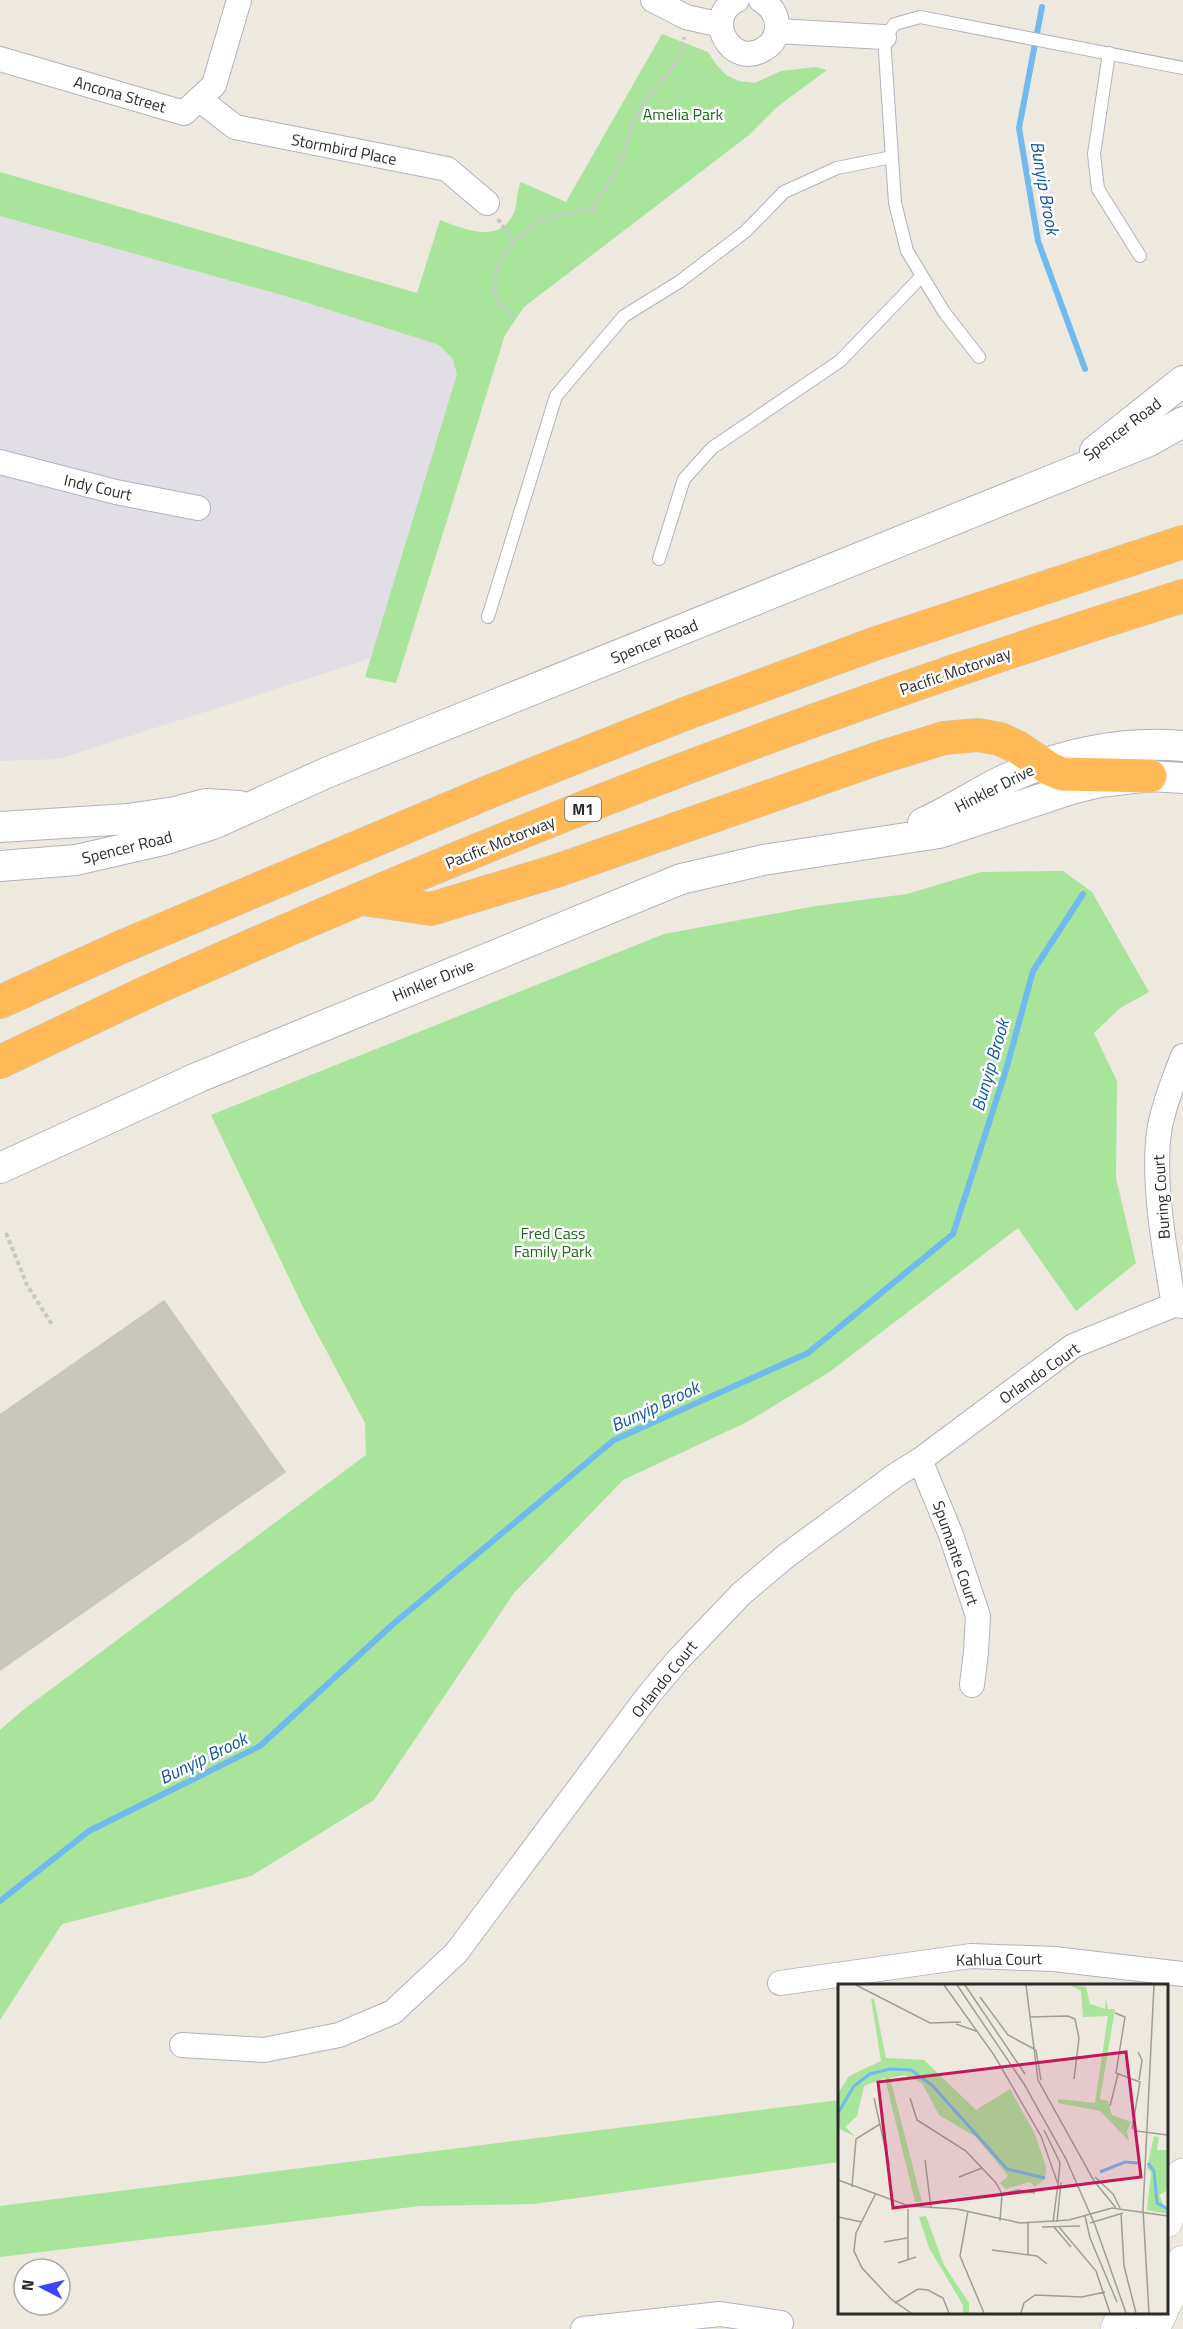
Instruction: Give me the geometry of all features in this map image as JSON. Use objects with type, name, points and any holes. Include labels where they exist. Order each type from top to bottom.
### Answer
[{"type":"highway","points":[[0,1002],[119,948],[491,791],[682,715],[874,644],[1183,542]]},
{"type":"highway","name":"Pacific Motorway","points":[[0,1062],[182,976],[361,898],[650,783],[931,678],[1183,596]]},
{"type":"highway","points":[[361,898],[431,909],[559,870],[882,757],[944,738],[978,735],[992,737],[1017,747],[1062,774],[1150,776]]},
{"type":"main road","points":[[1168,2218],[1183,2175]]},
{"type":"main road","points":[[1168,2300],[1183,2262]]},
{"type":"main road","points":[[1117,2329],[1125,2314]]},
{"type":"main road","points":[[1153,2329],[1160,2314]]},
{"type":"street","name":"Ancona Street","points":[[0,58],[184,113],[214,85],[239,0]]},
{"type":"street","points":[[653,0],[686,17],[721,25]]},
{"type":"street","points":[[738,0],[727,8],[721,25],[722,34],[733,49],[751,54],[768,47],[777,31],[776,15],[765,1]]},
{"type":"street","points":[[777,31],[884,37]]},
{"type":"street","name":"Stormbird Place","points":[[199,99],[235,127],[447,170],[488,203]]},
{"type":"street","name":"Spencer Road","points":[[1060,475],[1135,420],[1183,381]]},
{"type":"street","name":"Spencer Road","points":[[0,866],[76,860],[163,840],[213,824],[248,807],[1060,475],[1155,439],[1183,422]]},
{"type":"street","name":"Indy Court","points":[[0,462],[116,492],[198,508]]},
{"type":"street","name":"Hinkler Drive","points":[[881,841],[938,816],[999,783],[1042,764],[1113,748],[1183,746]]},
{"type":"street","name":"Hinkler Drive","points":[[0,1168],[199,1077],[681,879],[763,860],[926,836],[952,830],[1081,786],[1116,779],[1150,776],[1183,778]]},
{"type":"street","name":"Spencer Road","points":[[0,827],[128,819],[175,812],[206,804],[248,807]]},
{"type":"street","name":"Buring Court","points":[[1179,1305],[1166,1257],[1157,1173],[1157,1149],[1166,1102],[1183,1056]]},
{"type":"street","name":"Orlando Court","points":[[182,2045],[264,2050],[339,2035],[393,2012],[456,1953],[647,1698],[699,1637],[741,1594],[786,1556],[1073,1346],[1179,1305]]},
{"type":"street","name":"Spumante Court","points":[[920,1460],[951,1535],[978,1616],[972,1685]]},
{"type":"street","name":"Kahlua Court","points":[[780,1983],[971,1956],[1054,1959],[1183,1974]]},
{"type":"street","points":[[583,2329],[720,2314],[781,2323]]},
{"type":"lane","points":[[979,357],[944,312],[908,251],[895,203],[884,37],[895,24],[920,17],[1183,69]]},
{"type":"lane","points":[[1109,53],[1094,154],[1098,189],[1140,256]]},
{"type":"lane","points":[[488,617],[556,396],[624,316],[679,282],[746,231],[784,192],[837,168],[892,157]]},
{"type":"lane","points":[[659,559],[684,479],[712,448],[840,361],[922,276]]},
{"type":"path","points":[[514,315],[504,310],[496,297],[494,282],[502,259],[513,242],[540,220],[592,209],[610,184],[624,153],[634,120],[684,45],[686,17]]},
{"type":"path","points":[[6,1233],[27,1285],[52,1326]]},
{"type":"shaded area","points":[[0,216],[292,298],[439,345],[454,359],[457,374],[372,658],[59,759],[0,761]]},
{"type":"green space","name":"Amelia Park","points":[[662,34],[708,52],[726,75],[739,81],[755,83],[781,71],[815,67],[827,70],[777,107],[749,135],[524,307],[505,335],[396,683],[365,677],[457,374],[453,359],[439,345],[292,298],[0,216],[0,172],[417,293],[440,220],[461,228],[482,232],[502,228],[515,210],[521,182],[566,202]]},
{"type":"green space","name":"Fred Cass Family Park","points":[[1063,871],[1092,892],[1149,992],[1120,1008],[1094,1033],[1117,1081],[1116,1178],[1136,1263],[1076,1311],[1018,1228],[828,1373],[747,1422],[623,1480],[514,1593],[374,1800],[251,1876],[62,1924],[0,2020],[0,1730],[23,1710],[366,1455],[365,1423],[304,1309],[211,1115],[664,934],[816,906],[907,894],[981,872]]},
{"type":"green space","points":[[838,2100],[838,2162],[534,2204],[420,2206],[0,2257],[0,2206]]},
{"type":"building","points":[[164,1301],[285,1472],[0,1670],[0,1415]]},
{"type":"waterway","name":"Bunyip Brook","points":[[1042,7],[1019,128],[1038,241],[1085,369]]},
{"type":"waterway","name":"Bunyip Brook","points":[[0,1901],[89,1831],[260,1746],[392,1625],[614,1440],[808,1353],[953,1234],[1006,1070],[1033,971],[1083,894]]}]
